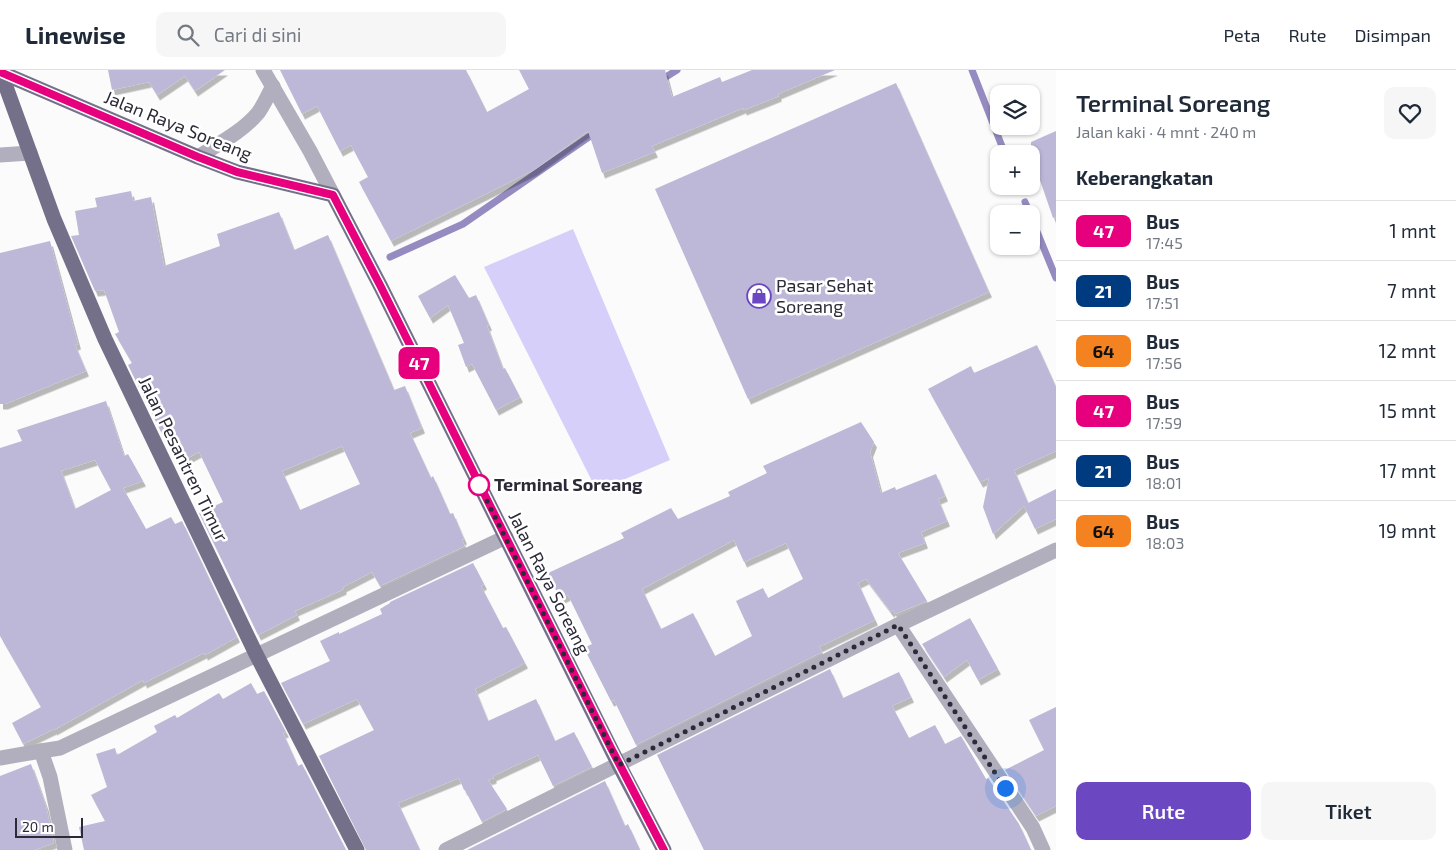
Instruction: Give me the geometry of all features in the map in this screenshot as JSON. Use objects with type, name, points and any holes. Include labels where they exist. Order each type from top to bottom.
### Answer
[{"type":"main road","name":"Jalan Pesantren Timur","points":[[1,73],[58,227],[104,339],[256,654],[357,850]]},
{"type":"main road","name":"Jalan Raya Soreang","points":[[1,73],[237,172],[333,195],[381,287],[619,765],[664,850]]},
{"type":"street","points":[[263,70],[333,195]]},
{"type":"street","points":[[198,157],[231,136],[257,115],[273,86]]},
{"type":"street","points":[[0,155],[30,153]]},
{"type":"street","points":[[0,758],[60,748],[506,537]]},
{"type":"street","points":[[446,850],[898,625],[1056,550]]},
{"type":"street","points":[[898,625],[1033,828],[1043,850]]},
{"type":"street","points":[[41,751],[50,777],[65,850]]},
{"type":"shaded area","points":[[573,229],[670,460],[597,491],[484,267]]},
{"type":"building","points":[[108,70],[225,70],[195,91],[185,76],[157,95],[149,82],[112,90]]},
{"type":"building","points":[[280,70],[466,70],[487,112],[529,89],[519,70],[665,70],[672,97],[720,77],[722,82],[752,70],[835,70],[778,94],[779,96],[744,110],[743,108],[652,146],[655,152],[602,173],[588,131],[534,170],[391,241],[359,182],[368,177],[351,145],[340,151],[317,106],[302,114]]},
{"type":"building","points":[[896,83],[989,292],[748,399],[655,189]]},
{"type":"building","points":[[1056,131],[1056,217],[1053,218],[1040,180],[1040,145],[1031,145],[1031,142]]},
{"type":"building","points":[[131,191],[133,201],[151,197],[164,266],[220,246],[217,234],[279,212],[294,250],[328,235],[394,390],[405,386],[422,428],[410,433],[431,478],[433,476],[450,514],[453,513],[465,546],[380,586],[372,572],[343,587],[344,589],[295,611],[297,615],[258,635],[199,513],[223,502],[199,452],[184,460],[171,435],[164,438],[128,365],[132,363],[115,334],[119,332],[104,290],[95,291],[71,236],[79,235],[75,211],[97,207],[95,198]],"holes":[[[342,446],[360,484],[300,510],[282,471]]]},
{"type":"building","points":[[50,241],[78,344],[75,345],[86,371],[5,404],[0,404],[0,253]]},
{"type":"building","points":[[455,275],[469,298],[476,295],[489,325],[487,326],[503,369],[505,368],[520,397],[496,410],[472,364],[466,367],[458,345],[464,343],[448,305],[430,318],[418,296]]},
{"type":"building","points":[[1037,345],[1056,387],[1056,451],[1014,470],[1028,503],[1056,489],[1056,519],[1035,529],[1024,506],[993,534],[983,507],[989,478],[980,482],[928,389],[971,366],[974,373]]},
{"type":"building","points":[[106,401],[124,456],[128,454],[143,481],[123,488],[146,529],[171,517],[175,524],[182,521],[237,637],[205,655],[204,653],[144,683],[143,680],[54,730],[23,744],[12,723],[41,707],[0,636],[0,448],[22,441],[17,430]],"holes":[[[95,460],[111,490],[75,509],[61,471]]]},
{"type":"building","points":[[861,422],[874,442],[870,452],[881,493],[895,487],[896,490],[936,474],[945,496],[938,499],[947,521],[921,532],[925,543],[898,553],[927,601],[895,614],[893,610],[891,612],[866,579],[858,583],[875,620],[819,647],[822,652],[636,745],[614,700],[611,701],[584,648],[592,644],[568,595],[560,599],[548,573],[624,538],[621,533],[671,508],[678,519],[730,496],[728,492],[767,473],[763,466]],"holes":[[[734,540],[744,562],[786,543],[803,579],[768,598],[763,588],[736,601],[752,636],[715,656],[693,613],[661,629],[642,589]]]},
{"type":"building","points":[[473,563],[484,584],[481,586],[503,628],[506,627],[525,663],[475,689],[488,721],[536,699],[555,741],[574,732],[592,767],[553,786],[538,755],[493,776],[494,778],[488,780],[507,809],[482,822],[459,778],[398,803],[420,850],[366,850],[319,756],[374,730],[357,699],[303,724],[281,683],[330,661],[320,641],[382,614],[380,609],[390,602]]},
{"type":"building","points":[[970,618],[998,669],[978,680],[967,660],[944,677],[922,644]]},
{"type":"building","points":[[830,669],[843,698],[899,672],[911,697],[892,706],[909,738],[935,725],[945,744],[961,736],[986,779],[988,778],[1019,824],[1031,850],[704,850],[657,755]]},
{"type":"building","points":[[251,683],[257,694],[264,691],[286,732],[283,733],[298,766],[302,764],[346,850],[84,850],[79,827],[105,821],[91,795],[107,787],[96,754],[115,748],[117,755],[157,732],[154,726],[175,715],[177,718],[219,693],[223,699]]},
{"type":"building","points":[[1056,707],[1056,806],[1036,816],[1005,770],[1044,750],[1029,720]]},
{"type":"building","points":[[31,764],[46,806],[54,843],[35,850],[0,850],[0,776]]},
{"type":"building","points":[[605,781],[625,826],[628,824],[640,850],[467,850]]},
{"type":"waterway","points":[[661,80],[677,70]]},
{"type":"waterway","points":[[972,70],[1001,145]]},
{"type":"waterway","points":[[390,257],[463,224],[596,132]]},
{"type":"waterway","points":[[1040,239],[1056,278]]},
{"type":"bus line","name":"47","points":[[0,72],[237,172],[333,195],[664,850]]},
{"type":"place","name":"Pasar Sehat Soreang","points":[[759,296]]},
{"type":"place","name":"Terminal Soreang","points":[[479,485]]},
{"type":"route","points":[[479,485],[477,481],[506,537],[619,765],[898,625],[1005,788]]}]
